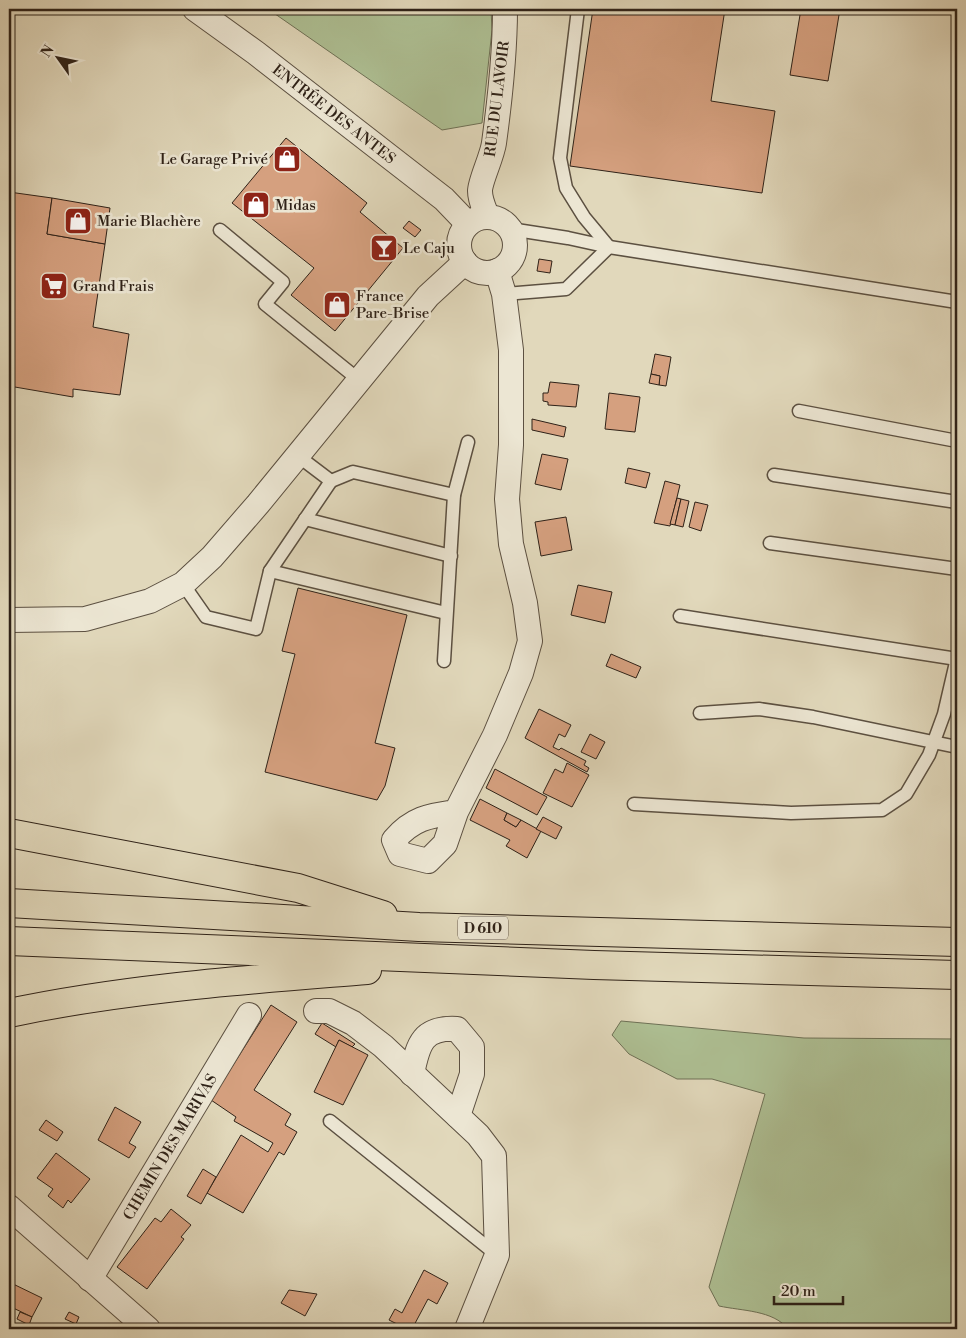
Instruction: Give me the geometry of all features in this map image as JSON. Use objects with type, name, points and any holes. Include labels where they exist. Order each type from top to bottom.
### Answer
[{"type":"highway","points":[[9,834],[298,888],[419,926]]},
{"type":"highway","name":"D 610","points":[[9,903],[419,926],[957,942]]},
{"type":"highway","name":"D 610","points":[[9,941],[491,960],[957,975]]},
{"type":"highway","points":[[9,1013],[70,1000],[146,989],[491,960]]},
{"type":"street","name":"ENTRÉE DES ANTES","points":[[195,9],[256,53],[436,193],[477,220]]},
{"type":"street","name":"RUE DU LAVOIR","points":[[477,220],[481,199],[480,188],[490,161],[494,143],[505,39],[505,9]]},
{"type":"street","points":[[496,218],[510,229],[514,236],[514,250],[508,263],[497,271],[483,272],[471,268],[465,262],[461,255],[459,239],[477,220],[496,218]]},
{"type":"street","points":[[9,620],[85,619],[150,601],[183,584],[212,557],[298,456],[428,296],[465,262]]},
{"type":"street","points":[[456,812],[495,735],[521,673],[530,641],[525,603],[511,544],[507,499],[511,445],[511,350],[504,294],[497,271]]},
{"type":"street","points":[[316,1011],[329,1011],[353,1023],[383,1046],[478,1135],[494,1156],[497,1255],[467,1329]]},
{"type":"street","name":"CHEMIN DES MARIVAS","points":[[90,1278],[249,1014]]},
{"type":"street","points":[[412,1074],[416,1052],[427,1036],[440,1028],[457,1029],[472,1046],[472,1074],[458,1116]]},
{"type":"street","points":[[9,1207],[148,1329]]},
{"type":"lane","points":[[578,9],[560,158],[566,188],[584,217],[609,247]]},
{"type":"lane","points":[[510,229],[568,238],[609,247],[957,302]]},
{"type":"lane","points":[[220,230],[283,282],[265,304],[359,380]]},
{"type":"lane","points":[[504,294],[566,289],[609,247]]},
{"type":"lane","points":[[799,411],[957,441]]},
{"type":"lane","points":[[444,661],[454,495],[468,442]]},
{"type":"lane","points":[[298,456],[330,481]]},
{"type":"lane","points":[[183,584],[206,618],[256,629],[270,571],[330,481],[353,472],[454,495]]},
{"type":"lane","points":[[774,474],[957,502]]},
{"type":"lane","points":[[305,519],[450,556]]},
{"type":"lane","points":[[770,543],[957,569]]},
{"type":"lane","points":[[270,571],[446,613]]},
{"type":"lane","points":[[634,804],[791,813],[882,810],[906,794],[929,755],[944,714],[957,659],[680,616]]},
{"type":"lane","points":[[700,713],[759,708],[957,747]]},
{"type":"lane","points":[[330,1121],[497,1255]]},
{"type":"green space","points":[[268,9],[491,9],[492,30],[482,123],[442,130]]},
{"type":"green space","points":[[621,1021],[804,1038],[957,1039],[957,1329],[837,1329],[827,1323],[822,1329],[788,1329],[782,1323],[766,1315],[719,1306],[709,1287],[765,1094],[712,1079],[677,1079],[629,1054],[612,1035]]},
{"type":"building","points":[[593,9],[725,9],[711,101],[775,111],[762,193],[570,166]]},
{"type":"building","points":[[801,9],[840,9],[828,81],[790,75]]},
{"type":"building","points":[[916,9],[957,9],[957,15]]},
{"type":"building","points":[[286,138],[367,203],[360,212],[403,248],[335,331],[291,295],[314,268],[232,203]]},
{"type":"building","name":"Grand Frais","points":[[9,192],[52,198],[47,234],[105,244],[93,327],[129,334],[120,395],[73,389],[73,397],[9,386]]},
{"type":"building","name":"Marie Blachère","points":[[52,198],[110,208],[105,244],[47,234]]},
{"type":"building","points":[[409,221],[421,230],[415,237],[403,228]]},
{"type":"building","points":[[539,259],[552,261],[550,273],[537,271]]},
{"type":"building","points":[[655,354],[671,357],[666,386],[659,385],[660,376],[651,374]]},
{"type":"building","points":[[651,374],[660,376],[659,385],[649,383]]},
{"type":"building","points":[[550,382],[579,385],[576,407],[548,405],[548,402],[543,401],[543,393],[548,393]]},
{"type":"building","points":[[609,393],[640,397],[635,432],[605,429]]},
{"type":"building","points":[[532,419],[566,427],[564,437],[532,430]]},
{"type":"building","points":[[542,454],[568,459],[561,490],[535,484]]},
{"type":"building","points":[[628,468],[650,473],[646,488],[625,483]]},
{"type":"building","points":[[665,481],[680,485],[670,526],[654,523]]},
{"type":"building","points":[[677,498],[681,499],[675,525],[670,524]]},
{"type":"building","points":[[681,499],[689,501],[683,527],[675,525]]},
{"type":"building","points":[[695,502],[708,505],[701,531],[689,527]]},
{"type":"building","points":[[566,517],[572,550],[541,556],[535,522]]},
{"type":"building","points":[[578,585],[612,592],[605,623],[571,615]]},
{"type":"building","points":[[298,588],[407,615],[375,743],[395,748],[385,786],[377,800],[265,772],[295,654],[282,651]]},
{"type":"building","points":[[611,654],[641,667],[636,678],[606,666]]},
{"type":"building","points":[[539,709],[571,725],[565,737],[559,734],[553,747],[559,750],[561,748],[586,761],[584,765],[589,768],[587,772],[525,738]]},
{"type":"building","points":[[590,734],[605,742],[596,759],[581,752]]},
{"type":"building","points":[[567,763],[589,775],[572,807],[543,793],[555,769],[563,773]]},
{"type":"building","points":[[495,769],[547,797],[537,815],[486,788]]},
{"type":"building","points":[[480,799],[507,813],[504,820],[516,827],[521,820],[541,831],[527,858],[506,846],[510,840],[470,820]]},
{"type":"building","points":[[507,813],[521,820],[516,827],[504,820]]},
{"type":"building","points":[[543,817],[562,827],[556,839],[536,829]]},
{"type":"building","points":[[271,1005],[297,1022],[254,1090],[291,1114],[285,1125],[297,1132],[284,1155],[279,1152],[243,1213],[207,1193],[241,1135],[268,1152],[273,1143],[234,1121],[236,1117],[211,1100]]},
{"type":"building","points":[[322,1023],[355,1044],[352,1047],[339,1040],[336,1047],[315,1034]]},
{"type":"building","points":[[339,1040],[368,1055],[343,1105],[314,1092]]},
{"type":"building","points":[[115,1107],[141,1122],[129,1143],[136,1147],[129,1158],[98,1140]]},
{"type":"building","points":[[46,1120],[63,1132],[57,1141],[39,1130]]},
{"type":"building","points":[[56,1153],[90,1179],[71,1203],[68,1200],[63,1208],[48,1196],[53,1189],[37,1178]]},
{"type":"building","points":[[203,1169],[216,1177],[201,1204],[187,1196]]},
{"type":"building","points":[[171,1209],[191,1225],[181,1237],[184,1239],[147,1289],[117,1267],[155,1218],[161,1222]]},
{"type":"building","points":[[424,1270],[448,1283],[437,1304],[428,1299],[412,1329],[407,1329],[389,1320],[395,1309],[402,1313]]},
{"type":"building","points":[[9,1282],[42,1298],[32,1317],[9,1306]]},
{"type":"building","points":[[289,1290],[317,1294],[305,1316],[281,1303]]},
{"type":"building","points":[[20,1312],[32,1317],[29,1325],[17,1319]]},
{"type":"building","points":[[69,1312],[79,1317],[76,1324],[65,1319]]},
{"type":"place","name":"Le Garage Privé","points":[[287,159]]},
{"type":"place","name":"Midas","points":[[256,205]]},
{"type":"place","name":"Marie Blachère","points":[[78,221]]},
{"type":"place","name":"Le Caju","points":[[384,248]]},
{"type":"place","name":"Grand Frais","points":[[54,286]]},
{"type":"place","name":"France Pare-Brise","points":[[337,305]]}]
